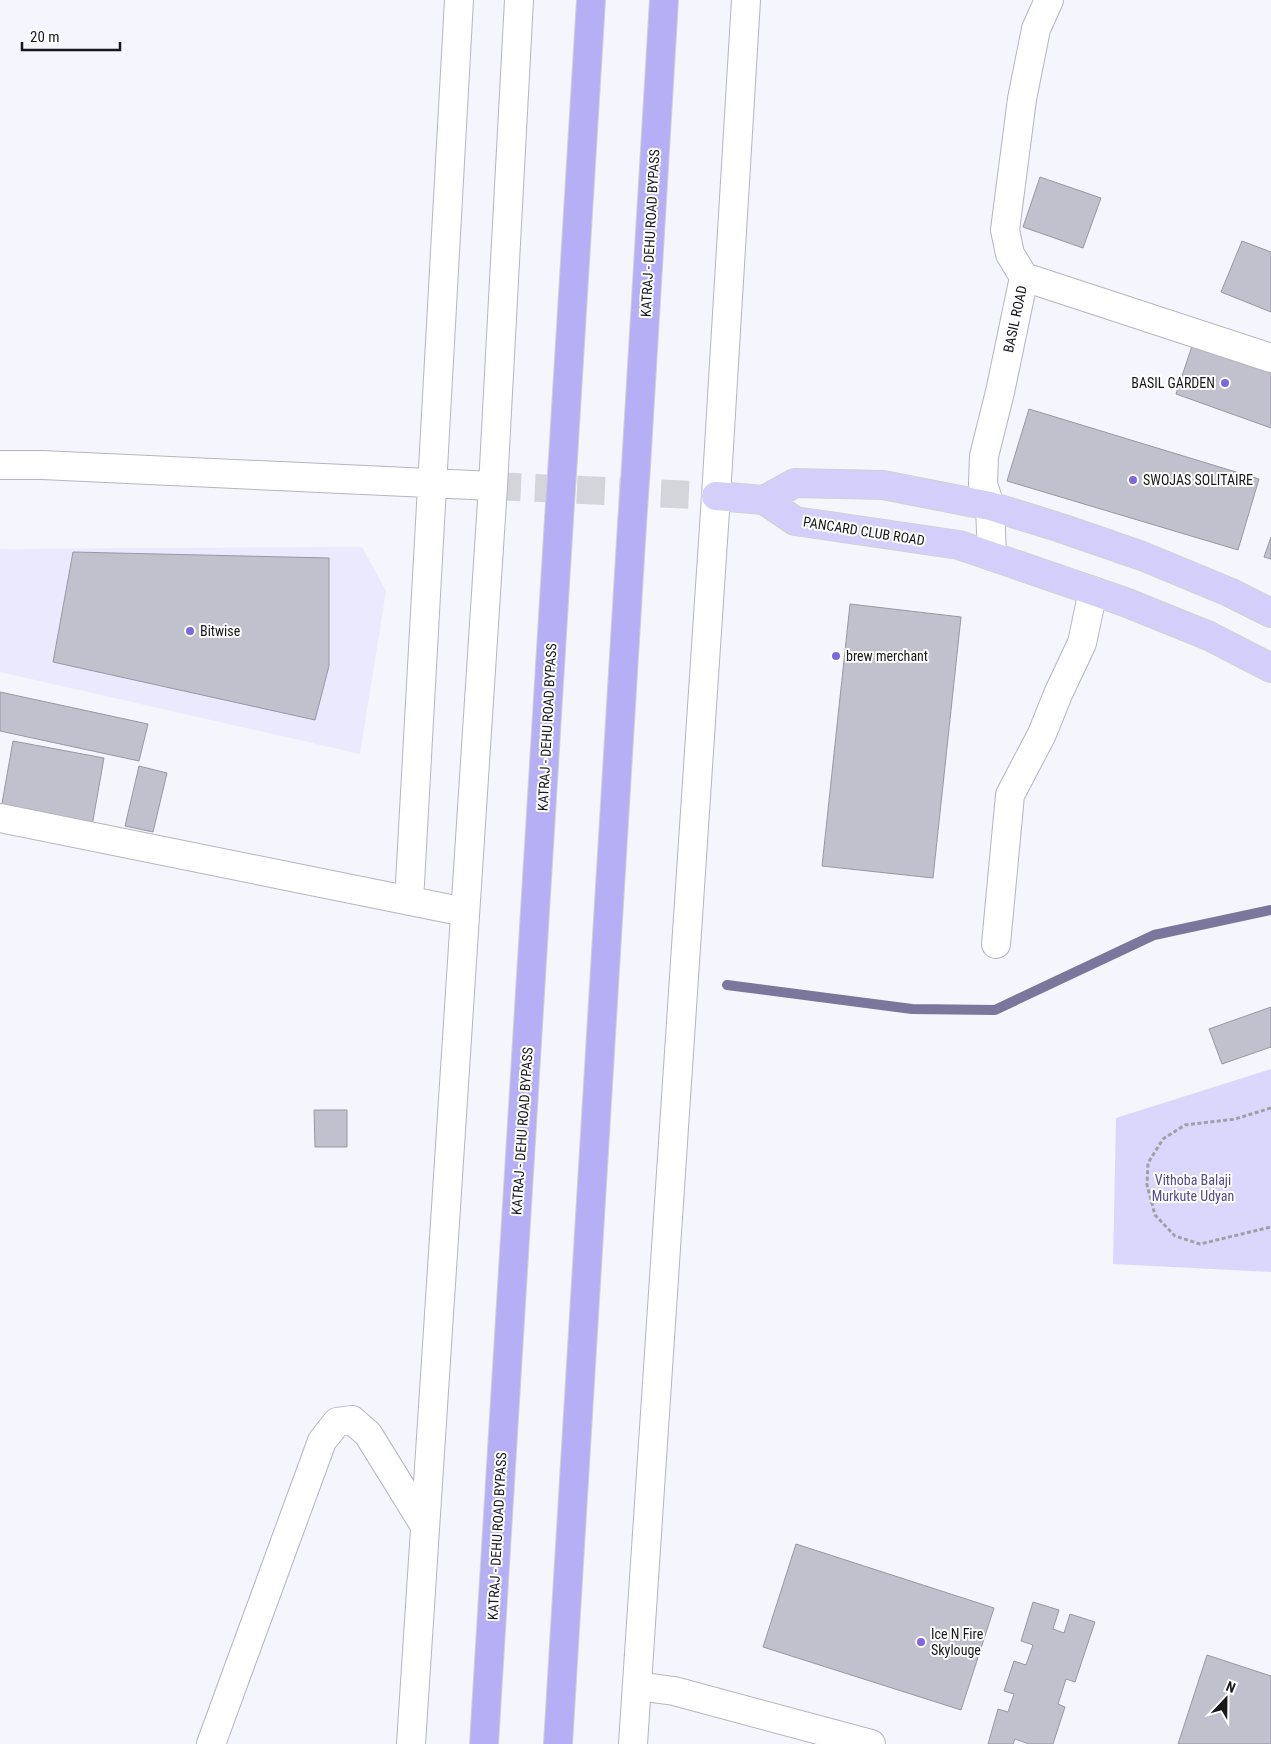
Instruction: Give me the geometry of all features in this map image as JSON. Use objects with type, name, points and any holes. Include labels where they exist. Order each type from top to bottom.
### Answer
[{"type":"highway","name":"KATRAJ - DEHU ROAD BYPASS","points":[[484,1744],[591,0]]},
{"type":"highway","name":"KATRAJ - DEHU ROAD BYPASS","points":[[558,1744],[664,0]]},
{"type":"main road","points":[[716,496],[764,500],[795,483],[883,485],[990,506],[1062,528],[1142,556],[1230,592],[1271,613]]},
{"type":"main road","name":"PANCARD CLUB ROAD","points":[[764,500],[795,521],[959,545],[1093,591],[1209,636],[1271,668]]},
{"type":"street","points":[[408,900],[459,0]]},
{"type":"street","points":[[411,1744],[493,486],[520,0]]},
{"type":"street","points":[[633,1744],[716,496],[746,0]]},
{"type":"street","points":[[1024,277],[1010,254],[1005,230],[1022,99],[1036,29],[1049,0]]},
{"type":"street","name":"BASIL ROAD","points":[[992,556],[990,506],[983,484],[984,456],[1012,396],[1024,277],[1271,358]]},
{"type":"street","points":[[0,465],[42,465],[493,486]]},
{"type":"street","points":[[996,944],[1010,795],[1042,734],[1082,643],[1093,591]]},
{"type":"street","points":[[0,818],[465,912]]},
{"type":"street","points":[[211,1744],[322,1441],[337,1422],[352,1420],[368,1434],[425,1526]]},
{"type":"street","points":[[637,1686],[674,1691],[871,1744]]},
{"type":"path","points":[[1271,1108],[1235,1119],[1185,1125],[1162,1139],[1148,1163],[1147,1185],[1155,1215],[1175,1236],[1200,1244],[1271,1227]]},
{"type":"shaded area","name":"Bitwise","points":[[362,547],[386,591],[360,754],[0,672],[0,549]]},
{"type":"green space","name":"Vithoba Balaji Murkute Udyan","points":[[1271,1069],[1271,1272],[1113,1264],[1116,1118]]},
{"type":"building","points":[[1040,177],[1101,198],[1083,248],[1023,227]]},
{"type":"building","points":[[1242,241],[1271,252],[1271,312],[1221,292]]},
{"type":"building","name":"BASIL GARDEN","points":[[1193,343],[1271,371],[1271,428],[1176,394]]},
{"type":"building","name":"SWOJAS SOLITAIRE","points":[[1029,409],[1259,479],[1238,550],[1007,481]]},
{"type":"building","points":[[1271,537],[1271,559],[1264,557]]},
{"type":"building","points":[[73,552],[329,558],[329,666],[315,720],[53,662]]},
{"type":"building","points":[[850,604],[961,617],[933,878],[822,866]]},
{"type":"building","points":[[0,692],[148,724],[139,761],[0,731]]},
{"type":"building","points":[[13,741],[104,758],[92,826],[1,809]]},
{"type":"building","points":[[139,766],[167,773],[153,832],[125,826]]},
{"type":"building","points":[[1271,1007],[1271,1047],[1222,1064],[1209,1029]]},
{"type":"building","points":[[314,1110],[347,1110],[347,1147],[315,1147]]},
{"type":"building","points":[[796,1544],[994,1608],[961,1710],[763,1647]]},
{"type":"building","points":[[1033,1602],[1059,1610],[1053,1629],[1064,1633],[1070,1614],[1095,1622],[1075,1682],[1066,1679],[1058,1704],[1065,1707],[1053,1744],[1029,1744],[1015,1739],[1013,1744],[988,1744],[998,1709],[1008,1712],[1014,1694],[1004,1691],[1014,1661],[1026,1665],[1033,1645],[1021,1641]]},
{"type":"building","points":[[1207,1655],[1271,1676],[1271,1744],[1178,1744]]},
{"type":"waterway","points":[[727,985],[912,1009],[995,1010],[1154,935],[1271,910]]},
{"type":"tunnel","points":[[493,486],[716,496]]},
{"type":"place","name":"BASIL GARDEN","points":[[1225,383]]},
{"type":"place","name":"SWOJAS SOLITAIRE","points":[[1133,480]]},
{"type":"place","name":"Bitwise","points":[[190,631]]},
{"type":"place","name":"brew merchant","points":[[836,656]]},
{"type":"place","name":"Ice N Fire Skylouge","points":[[921,1642]]}]
